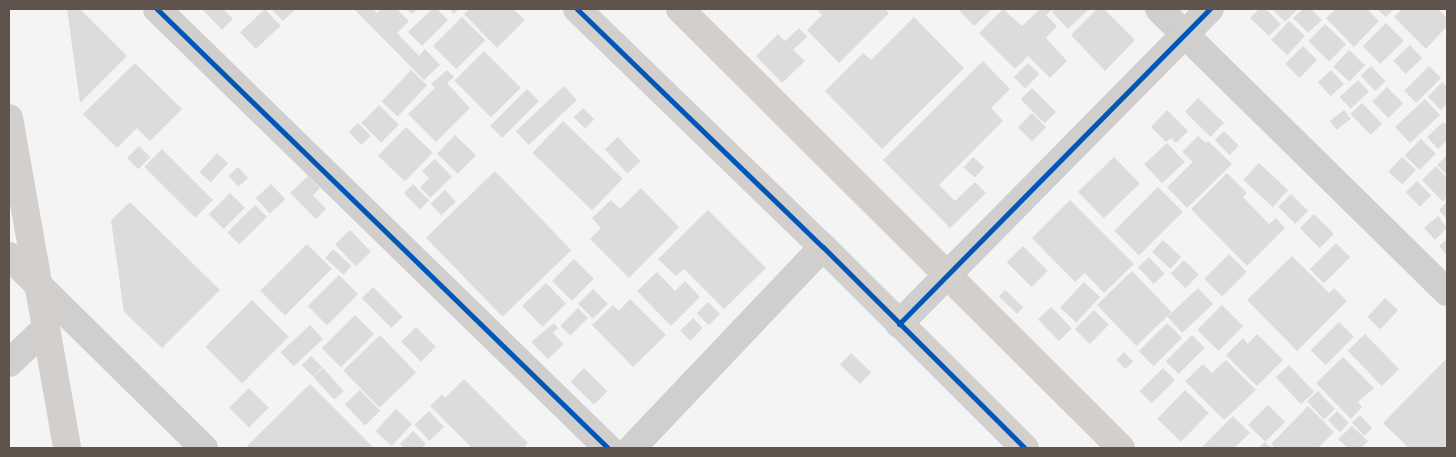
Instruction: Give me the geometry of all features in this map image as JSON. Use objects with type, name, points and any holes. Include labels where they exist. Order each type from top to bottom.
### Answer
[{"type":"street","points":[[157,9],[608,448]]},
{"type":"street","points":[[577,9],[823,247],[1025,448]]},
{"type":"street","points":[[680,9],[1121,448]]},
{"type":"street","points":[[1159,9],[1447,292]]},
{"type":"street","points":[[899,324],[1210,9]]},
{"type":"street","points":[[9,118],[67,448]]},
{"type":"street","points":[[632,448],[823,247]]},
{"type":"street","points":[[9,256],[204,448]]},
{"type":"street","points":[[9,363],[46,328]]},
{"type":"building","points":[[67,9],[80,9],[127,56],[80,103]]},
{"type":"building","points":[[202,9],[223,9],[233,19],[222,30]]},
{"type":"building","points":[[265,9],[281,26],[256,49],[240,32]]},
{"type":"building","points":[[271,9],[296,9],[283,21]]},
{"type":"building","points":[[354,9],[373,9],[377,13],[381,9],[397,9],[409,21],[397,33],[419,56],[425,49],[440,65],[424,80]]},
{"type":"building","points":[[406,9],[417,9],[412,14]]},
{"type":"building","points":[[432,9],[437,9],[448,20],[422,46],[408,32]]},
{"type":"building","points":[[449,9],[459,9],[454,14]]},
{"type":"building","points":[[470,9],[513,9],[525,20],[497,48],[464,14]]},
{"type":"building","points":[[816,9],[885,9],[889,13],[839,63],[807,30],[822,15]]},
{"type":"building","points":[[958,9],[992,9],[974,26]]},
{"type":"building","points":[[1003,9],[1022,26],[1040,9],[1053,9],[1046,15],[1057,26],[1046,38],[1067,61],[1050,78],[1028,56],[1015,69],[979,33]]},
{"type":"building","points":[[1056,9],[1089,9],[1068,29],[1052,12]]},
{"type":"building","points":[[1097,9],[1104,9],[1135,40],[1105,71],[1071,35]]},
{"type":"building","points":[[1259,9],[1266,9],[1281,24],[1269,36],[1250,18]]},
{"type":"building","points":[[1272,9],[1298,9],[1285,22]]},
{"type":"building","points":[[1303,9],[1311,9],[1322,20],[1308,33],[1293,18]]},
{"type":"building","points":[[1336,9],[1367,9],[1379,21],[1354,47],[1326,18]]},
{"type":"building","points":[[1377,9],[1394,9],[1386,17]]},
{"type":"building","points":[[1402,9],[1438,9],[1447,18],[1447,26],[1426,49],[1394,17]]},
{"type":"building","points":[[462,17],[485,40],[456,69],[433,46]]},
{"type":"building","points":[[914,17],[964,68],[882,149],[825,91],[863,53],[871,60]]},
{"type":"building","points":[[1289,21],[1305,36],[1287,55],[1271,40]]},
{"type":"building","points":[[1386,23],[1404,41],[1380,64],[1363,46]]},
{"type":"building","points":[[1325,24],[1346,44],[1329,61],[1308,41]]},
{"type":"building","points":[[799,28],[807,37],[793,50],[805,61],[782,83],[756,56],[778,34],[785,41]]},
{"type":"building","points":[[1410,45],[1422,58],[1405,74],[1393,61]]},
{"type":"building","points":[[1303,46],[1317,60],[1299,78],[1285,64]]},
{"type":"building","points":[[1349,50],[1365,65],[1349,82],[1333,67]]},
{"type":"building","points":[[484,51],[521,88],[491,117],[454,81]]},
{"type":"building","points":[[983,61],[1010,89],[991,108],[1003,121],[939,185],[955,201],[975,182],[986,193],[950,228],[883,160]]},
{"type":"building","points":[[135,63],[182,109],[150,141],[137,128],[117,148],[83,114]]},
{"type":"building","points":[[1028,63],[1039,74],[1025,88],[1014,77]]},
{"type":"building","points":[[1371,66],[1385,81],[1375,91],[1361,76]]},
{"type":"building","points":[[1429,66],[1441,78],[1416,103],[1404,91]]},
{"type":"building","points":[[411,70],[427,85],[398,116],[382,101]]},
{"type":"building","points":[[447,70],[454,77],[447,83],[470,108],[436,142],[408,114],[435,88],[431,84]]},
{"type":"building","points":[[1331,70],[1344,84],[1331,96],[1318,82]]},
{"type":"building","points":[[1358,80],[1369,92],[1351,109],[1340,97]]},
{"type":"building","points":[[1442,82],[1447,87],[1447,103],[1441,110],[1428,97]]},
{"type":"building","points":[[564,86],[577,100],[529,145],[516,131]]},
{"type":"building","points":[[1387,87],[1403,103],[1388,118],[1372,102]]},
{"type":"building","points":[[1032,88],[1056,112],[1045,123],[1021,99]]},
{"type":"building","points":[[527,89],[539,101],[502,138],[490,126]]},
{"type":"building","points":[[1198,98],[1224,123],[1211,137],[1185,112]]},
{"type":"building","points":[[1425,99],[1440,115],[1410,143],[1395,127]]},
{"type":"building","points":[[1362,103],[1382,124],[1371,135],[1350,114]]},
{"type":"building","points":[[379,105],[399,125],[381,142],[361,123]]},
{"type":"building","points":[[583,108],[594,119],[585,129],[574,117]]},
{"type":"building","points":[[1167,110],[1188,131],[1176,143],[1171,138],[1166,142],[1151,127]]},
{"type":"building","points":[[1344,110],[1351,119],[1337,130],[1330,121]]},
{"type":"building","points":[[1032,113],[1046,127],[1032,141],[1018,127]]},
{"type":"building","points":[[563,121],[623,179],[592,210],[532,153]]},
{"type":"building","points":[[1443,122],[1447,125],[1447,140],[1438,149],[1427,137]]},
{"type":"building","points":[[358,123],[371,136],[362,145],[349,132]]},
{"type":"building","points":[[406,127],[433,153],[405,181],[378,156]]},
{"type":"building","points":[[1224,131],[1239,146],[1230,155],[1215,140]]},
{"type":"building","points":[[455,135],[476,155],[458,174],[437,154]]},
{"type":"building","points":[[1198,136],[1206,143],[1208,141],[1232,164],[1187,208],[1167,187],[1193,162],[1182,152]]},
{"type":"building","points":[[618,137],[641,161],[627,173],[605,149]]},
{"type":"building","points":[[1421,139],[1436,154],[1420,170],[1405,155]]},
{"type":"building","points":[[1167,143],[1185,162],[1162,183],[1144,164]]},
{"type":"building","points":[[139,146],[150,157],[138,169],[127,158]]},
{"type":"building","points":[[162,149],[213,200],[195,218],[144,167]]},
{"type":"building","points":[[217,153],[228,163],[211,182],[200,172]]},
{"type":"building","points":[[1447,155],[1447,175],[1437,165]]},
{"type":"building","points":[[973,157],[984,167],[975,177],[964,167]]},
{"type":"building","points":[[1114,157],[1140,184],[1104,218],[1078,192]]},
{"type":"building","points":[[1402,157],[1416,170],[1402,185],[1388,172]]},
{"type":"building","points":[[435,159],[452,177],[430,198],[420,187],[429,178],[422,171]]},
{"type":"building","points":[[1259,163],[1288,190],[1273,207],[1243,180]]},
{"type":"building","points":[[1436,166],[1447,178],[1447,197],[1443,202],[1422,180]]},
{"type":"building","points":[[238,167],[248,178],[238,187],[228,176]]},
{"type":"building","points":[[495,171],[571,250],[502,317],[426,238]]},
{"type":"building","points":[[1227,173],[1247,193],[1243,197],[1269,224],[1276,218],[1285,228],[1247,266],[1191,209]]},
{"type":"building","points":[[308,176],[320,188],[313,195],[326,209],[316,219],[290,193]]},
{"type":"building","points":[[1417,181],[1431,195],[1420,206],[1406,192]]},
{"type":"building","points":[[271,184],[285,199],[270,214],[256,198]]},
{"type":"building","points":[[413,184],[429,200],[420,209],[404,193]]},
{"type":"building","points":[[1158,187],[1183,212],[1139,256],[1114,231]]},
{"type":"building","points":[[641,188],[679,227],[629,278],[590,239],[601,228],[592,218],[611,200],[620,209]]},
{"type":"building","points":[[445,190],[456,202],[441,215],[430,204]]},
{"type":"building","points":[[230,193],[245,208],[224,229],[209,214]]},
{"type":"building","points":[[1291,194],[1308,211],[1295,224],[1278,207]]},
{"type":"building","points":[[1070,200],[1134,264],[1104,293],[1085,273],[1075,282],[1032,238]]},
{"type":"building","points":[[1447,201],[1447,219],[1439,210]]},
{"type":"building","points":[[130,202],[220,290],[162,348],[124,312],[111,220]]},
{"type":"building","points":[[255,205],[267,217],[239,245],[227,233]]},
{"type":"building","points":[[708,210],[766,268],[724,309],[684,269],[676,276],[658,259]]},
{"type":"building","points":[[1314,214],[1334,234],[1320,248],[1300,228]]},
{"type":"building","points":[[1438,216],[1447,228],[1435,240],[1424,228]]},
{"type":"building","points":[[350,230],[371,252],[356,266],[335,245]]},
{"type":"building","points":[[1447,239],[1447,255],[1439,246]]},
{"type":"building","points":[[1163,240],[1181,257],[1170,269],[1152,252]]},
{"type":"building","points":[[1336,243],[1350,257],[1324,283],[1310,269]]},
{"type":"building","points":[[307,244],[332,269],[285,315],[260,291]]},
{"type":"building","points":[[1023,246],[1048,271],[1031,287],[1007,262]]},
{"type":"building","points":[[333,249],[352,266],[344,275],[325,258]]},
{"type":"building","points":[[1229,254],[1247,272],[1222,296],[1204,279]]},
{"type":"building","points":[[1292,256],[1329,293],[1334,288],[1347,301],[1297,351],[1247,300]]},
{"type":"building","points":[[1149,257],[1165,274],[1154,284],[1138,267]]},
{"type":"building","points":[[574,259],[594,279],[572,301],[552,281]]},
{"type":"building","points":[[1184,260],[1199,275],[1185,288],[1171,273]]},
{"type":"building","points":[[1132,271],[1172,312],[1136,346],[1097,305]]},
{"type":"building","points":[[657,272],[675,291],[685,281],[700,297],[671,326],[637,291]]},
{"type":"building","points":[[339,275],[358,294],[327,325],[308,306]]},
{"type":"building","points":[[1084,282],[1100,297],[1076,323],[1060,308]]},
{"type":"building","points":[[546,283],[566,304],[542,327],[522,306]]},
{"type":"building","points":[[373,287],[403,317],[391,328],[362,298]]},
{"type":"building","points":[[1198,288],[1213,304],[1182,333],[1167,317]]},
{"type":"building","points":[[593,289],[608,304],[593,319],[578,304]]},
{"type":"building","points":[[1005,290],[1023,307],[1017,314],[999,297]]},
{"type":"building","points":[[1385,298],[1398,310],[1380,329],[1367,317]]},
{"type":"building","points":[[630,299],[666,335],[633,367],[592,325],[613,305],[619,311]]},
{"type":"building","points":[[252,300],[289,337],[242,383],[205,347]]},
{"type":"building","points":[[708,302],[720,314],[709,325],[697,313]]},
{"type":"building","points":[[1222,305],[1243,326],[1218,351],[1197,330]]},
{"type":"building","points":[[1051,307],[1072,329],[1059,341],[1038,320]]},
{"type":"building","points":[[578,308],[588,318],[570,336],[560,326]]},
{"type":"building","points":[[1094,310],[1109,325],[1090,344],[1075,329]]},
{"type":"building","points":[[355,315],[374,334],[341,367],[322,348]]},
{"type":"building","points":[[693,318],[703,328],[690,341],[680,331]]},
{"type":"building","points":[[1339,322],[1354,337],[1326,365],[1311,350]]},
{"type":"building","points":[[554,323],[558,328],[553,333],[564,344],[548,359],[531,342]]},
{"type":"building","points":[[1167,323],[1182,338],[1154,366],[1139,351]]},
{"type":"building","points":[[310,325],[323,339],[294,366],[281,352]]},
{"type":"building","points":[[416,327],[436,347],[421,362],[401,342]]},
{"type":"building","points":[[1257,334],[1283,360],[1257,386],[1226,355],[1243,338],[1248,344]]},
{"type":"building","points":[[1365,334],[1399,369],[1382,386],[1348,351]]},
{"type":"building","points":[[380,335],[416,372],[379,408],[343,370]]},
{"type":"building","points":[[1192,335],[1205,348],[1179,374],[1166,361]]},
{"type":"building","points":[[1124,352],[1133,361],[1125,369],[1116,360]]},
{"type":"building","points":[[851,353],[871,372],[860,384],[840,365]]},
{"type":"building","points":[[311,356],[322,367],[313,377],[302,365]]},
{"type":"building","points":[[1343,357],[1374,388],[1358,402],[1362,407],[1351,419],[1316,383]]},
{"type":"building","points":[[1447,358],[1447,448],[1409,448],[1383,423]]},
{"type":"building","points":[[1226,360],[1256,390],[1224,420],[1185,381],[1203,364],[1212,373]]},
{"type":"building","points":[[1289,365],[1314,392],[1301,404],[1276,377]]},
{"type":"building","points":[[323,368],[344,391],[334,400],[313,377]]},
{"type":"building","points":[[584,368],[607,391],[594,405],[571,381]]},
{"type":"building","points":[[1163,368],[1175,380],[1152,403],[1140,391]]},
{"type":"building","points":[[464,379],[528,443],[523,448],[472,448],[430,406],[442,394],[445,398]]},
{"type":"building","points":[[310,384],[374,448],[249,448],[247,446]]},
{"type":"building","points":[[249,388],[269,408],[249,428],[229,408]]},
{"type":"building","points":[[360,390],[380,411],[365,425],[345,405]]},
{"type":"building","points":[[1185,390],[1209,413],[1181,442],[1157,419]]},
{"type":"building","points":[[1318,391],[1335,409],[1324,420],[1307,401]]},
{"type":"building","points":[[1268,405],[1285,422],[1265,442],[1248,425]]},
{"type":"building","points":[[1308,406],[1334,432],[1318,448],[1275,448],[1271,444]]},
{"type":"building","points":[[396,409],[412,424],[392,446],[376,431]]},
{"type":"building","points":[[429,411],[444,427],[429,441],[414,425]]},
{"type":"building","points":[[1337,411],[1349,423],[1340,432],[1328,420]]},
{"type":"building","points":[[1360,415],[1372,428],[1364,436],[1352,423]]},
{"type":"building","points":[[1233,416],[1250,433],[1234,448],[1203,448],[1202,447]]},
{"type":"building","points":[[1352,426],[1368,441],[1361,448],[1348,448],[1338,439]]},
{"type":"building","points":[[413,431],[426,444],[422,448],[404,448],[400,444]]},
{"type":"building","points":[[1265,442],[1271,448],[1259,448]]},
{"type":"cycle path","points":[[157,9],[608,448]]},
{"type":"cycle path","points":[[577,9],[823,247],[1025,448]]},
{"type":"cycle path","points":[[899,324],[1210,9]]}]
